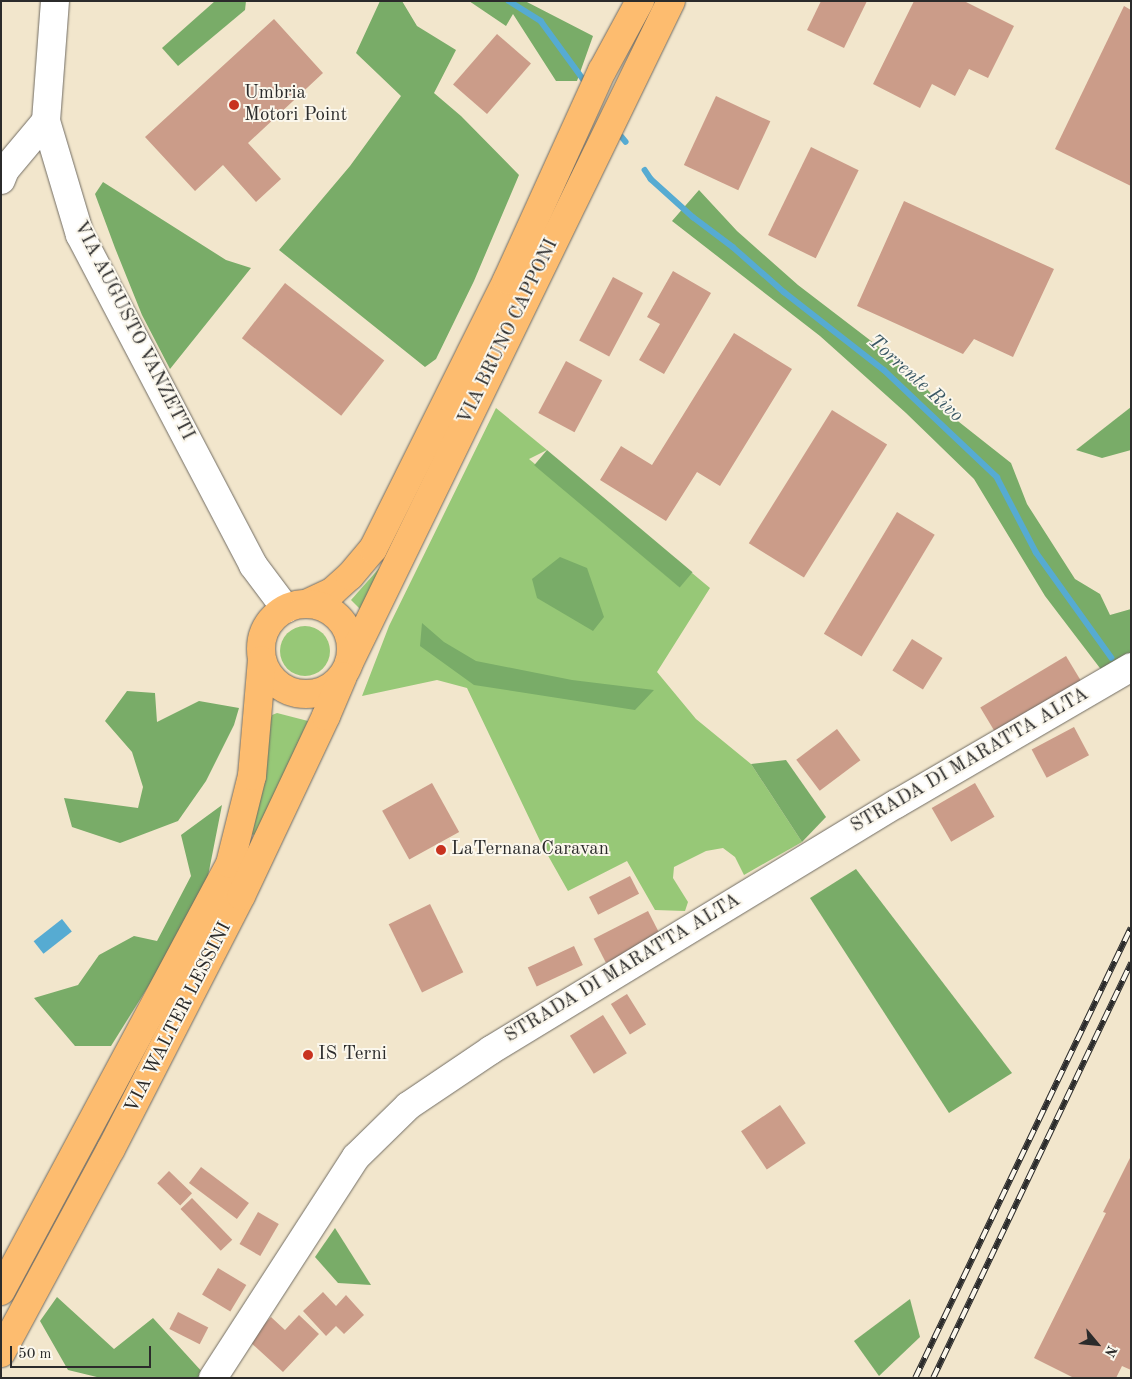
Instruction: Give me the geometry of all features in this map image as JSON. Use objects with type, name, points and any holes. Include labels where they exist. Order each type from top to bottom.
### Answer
[{"type":"main road","name":"VIA BRUNO CAPPONI","points":[[296,606],[332,592],[350,576],[372,549],[507,280],[602,71],[640,1]]},
{"type":"main road","name":"VIA BRUNO CAPPONI","points":[[346,669],[672,1]]},
{"type":"main road","points":[[296,606],[326,609],[342,622],[349,635],[351,649],[346,669],[332,686],[319,693],[305,695],[290,692],[273,680],[262,660],[260,645],[265,630],[273,618],[296,606]]},
{"type":"main road","name":"VIA WALTER LESSINI","points":[[1,1291],[230,864],[252,776],[262,660]]},
{"type":"main road","name":"VIA WALTER LESSINI","points":[[1,1353],[111,1150],[241,896],[326,716],[346,669]]},
{"type":"street","name":"VIA AUGUSTO VANZETTI","points":[[55,1],[46,121],[80,235],[253,565],[296,606]]},
{"type":"street","points":[[1,180],[5,170],[46,121]]},
{"type":"street","name":"STRADA DI MARATTA ALTA","points":[[213,1378],[356,1157],[408,1106],[516,1034],[896,804],[1131,667]]},
{"type":"green space","points":[[215,1],[246,1],[245,10],[178,66],[162,48]]},
{"type":"green space","points":[[380,1],[402,1],[417,26],[456,50],[434,93],[461,116],[519,175],[474,281],[436,359],[425,367],[279,250],[350,166],[401,96],[356,53]]},
{"type":"green space","points":[[469,1],[525,1],[593,36],[577,81],[556,81],[513,14],[506,26]]},
{"type":"green space","points":[[103,182],[226,260],[251,268],[170,369],[142,315],[95,194]]},
{"type":"green space","points":[[699,190],[737,231],[798,285],[909,370],[954,418],[1011,463],[1027,504],[1075,579],[1100,594],[1110,615],[1131,609],[1131,669],[1109,680],[1045,596],[974,479],[906,413],[820,336],[672,221]]},
{"type":"green space","points":[[1131,407],[1131,450],[1102,458],[1076,450]]},
{"type":"green space","points":[[496,408],[547,450],[529,459],[674,582],[692,573],[710,588],[657,672],[696,719],[751,764],[802,842],[744,875],[735,857],[723,848],[706,851],[674,867],[673,878],[688,902],[685,911],[655,910],[627,861],[568,891],[542,845],[467,688],[437,680],[362,696],[389,626]]},
{"type":"green space","points":[[547,450],[693,572],[680,587],[534,465]]},
{"type":"green space","points":[[560,557],[587,568],[604,617],[593,631],[537,598],[532,579]]},
{"type":"green space","points":[[382,565],[362,611],[351,600]]},
{"type":"green space","points":[[422,623],[444,642],[476,661],[572,680],[654,690],[635,710],[474,685],[420,646]]},
{"type":"green space","points":[[300,626],[310,626],[323,633],[330,646],[330,656],[323,669],[310,676],[300,676],[291,672],[284,665],[280,656],[280,646],[284,637],[291,630]]},
{"type":"green space","points":[[127,691],[155,693],[157,722],[199,701],[239,708],[234,725],[206,781],[178,821],[120,843],[72,827],[64,798],[138,808],[143,787],[132,752],[105,721]]},
{"type":"green space","points":[[277,713],[308,721],[256,835],[248,834],[270,720],[272,715]]},
{"type":"green space","points":[[786,760],[826,817],[802,842],[751,764]]},
{"type":"green space","points":[[222,805],[208,876],[156,974],[111,1046],[75,1046],[34,998],[78,985],[99,955],[134,936],[157,941],[191,876],[181,835]]},
{"type":"green space","points":[[856,869],[1012,1073],[949,1113],[810,898]]},
{"type":"green space","points":[[335,1228],[371,1285],[338,1283],[315,1257]]},
{"type":"green space","points":[[57,1297],[114,1349],[153,1318],[204,1374],[201,1378],[101,1378],[68,1370],[40,1321]]},
{"type":"green space","points":[[910,1299],[920,1337],[879,1376],[854,1341]]},
{"type":"water","points":[[62,919],[72,932],[43,954],[34,941]]},
{"type":"building","points":[[821,1],[867,1],[844,48],[807,30]]},
{"type":"building","points":[[914,1],[964,1],[1014,26],[988,78],[969,69],[955,96],[932,84],[920,108],[873,84]]},
{"type":"building","points":[[1124,6],[1131,10],[1131,186],[1055,149]]},
{"type":"building","name":"Umbria Motori Point","points":[[274,19],[323,73],[248,143],[281,179],[256,202],[223,165],[195,191],[145,137]]},
{"type":"building","points":[[497,34],[531,64],[487,114],[453,85]]},
{"type":"building","points":[[716,96],[770,121],[738,190],[684,165]]},
{"type":"building","points":[[811,147],[859,170],[816,258],[768,235]]},
{"type":"building","points":[[904,201],[1054,269],[1013,357],[974,339],[963,354],[857,306]]},
{"type":"building","points":[[673,271],[711,293],[664,374],[639,360],[660,324],[647,317]]},
{"type":"building","points":[[613,277],[643,293],[609,357],[579,341]]},
{"type":"building","points":[[285,283],[384,361],[341,416],[242,338]]},
{"type":"building","points":[[734,333],[792,369],[720,486],[697,472],[666,521],[600,480],[621,446],[652,465]]},
{"type":"building","points":[[566,361],[602,380],[575,432],[538,413]]},
{"type":"building","points":[[832,410],[887,444],[804,578],[749,543]]},
{"type":"building","points":[[897,512],[935,535],[862,656],[824,634]]},
{"type":"building","points":[[912,639],[943,658],[923,689],[892,670]]},
{"type":"building","points":[[1066,656],[1082,683],[996,734],[980,708]]},
{"type":"building","points":[[1074,727],[1089,755],[1047,778],[1032,750]]},
{"type":"building","points":[[837,729],[860,760],[820,791],[796,760]]},
{"type":"building","points":[[432,783],[459,832],[409,860],[382,811]]},
{"type":"building","points":[[975,783],[994,817],[951,842],[932,808]]},
{"type":"building","points":[[630,876],[639,894],[598,915],[589,897]]},
{"type":"building","points":[[430,904],[463,972],[422,992],[389,924]]},
{"type":"building","points":[[648,911],[660,935],[606,963],[594,939]]},
{"type":"building","points":[[574,946],[583,965],[537,987],[528,968]]},
{"type":"building","points":[[627,994],[646,1025],[630,1035],[611,1004]]},
{"type":"building","points":[[603,1015],[627,1053],[594,1074],[570,1036]]},
{"type":"building","points":[[780,1105],[806,1143],[767,1169],[741,1131]]},
{"type":"building","points":[[1131,1156],[1131,1370],[1122,1366],[1116,1378],[1074,1378],[1034,1358],[1106,1213],[1103,1212]]},
{"type":"building","points":[[201,1167],[249,1203],[237,1219],[189,1183]]},
{"type":"building","points":[[169,1171],[192,1193],[180,1205],[157,1183]]},
{"type":"building","points":[[192,1198],[232,1240],[221,1251],[180,1209]]},
{"type":"building","points":[[258,1212],[279,1224],[260,1256],[240,1244]]},
{"type":"building","points":[[218,1268],[246,1285],[230,1312],[202,1295]]},
{"type":"building","points":[[323,1292],[336,1306],[346,1295],[364,1315],[344,1334],[336,1326],[326,1336],[303,1311]]},
{"type":"building","points":[[178,1312],[208,1327],[200,1344],[169,1329]]},
{"type":"building","points":[[299,1315],[319,1334],[283,1372],[249,1341],[271,1317],[285,1330]]},
{"type":"waterway","name":"Torrente Rivo","points":[[509,1],[541,21],[586,83]]},
{"type":"waterway","name":"Torrente Rivo","points":[[622,137],[626,142]]},
{"type":"waterway","name":"Torrente Rivo","points":[[645,170],[651,179],[693,217],[733,247],[784,292],[884,370],[997,477],[1036,552],[1112,658]]},
{"type":"railway","points":[[915,1378],[1131,928]]},
{"type":"railway","points":[[933,1378],[1131,963]]},
{"type":"place","name":"Umbria Motori Point","points":[[234,105]]},
{"type":"place","name":"LaTernanaCaravan","points":[[441,850]]},
{"type":"place","name":"IS Terni","points":[[308,1055]]}]
